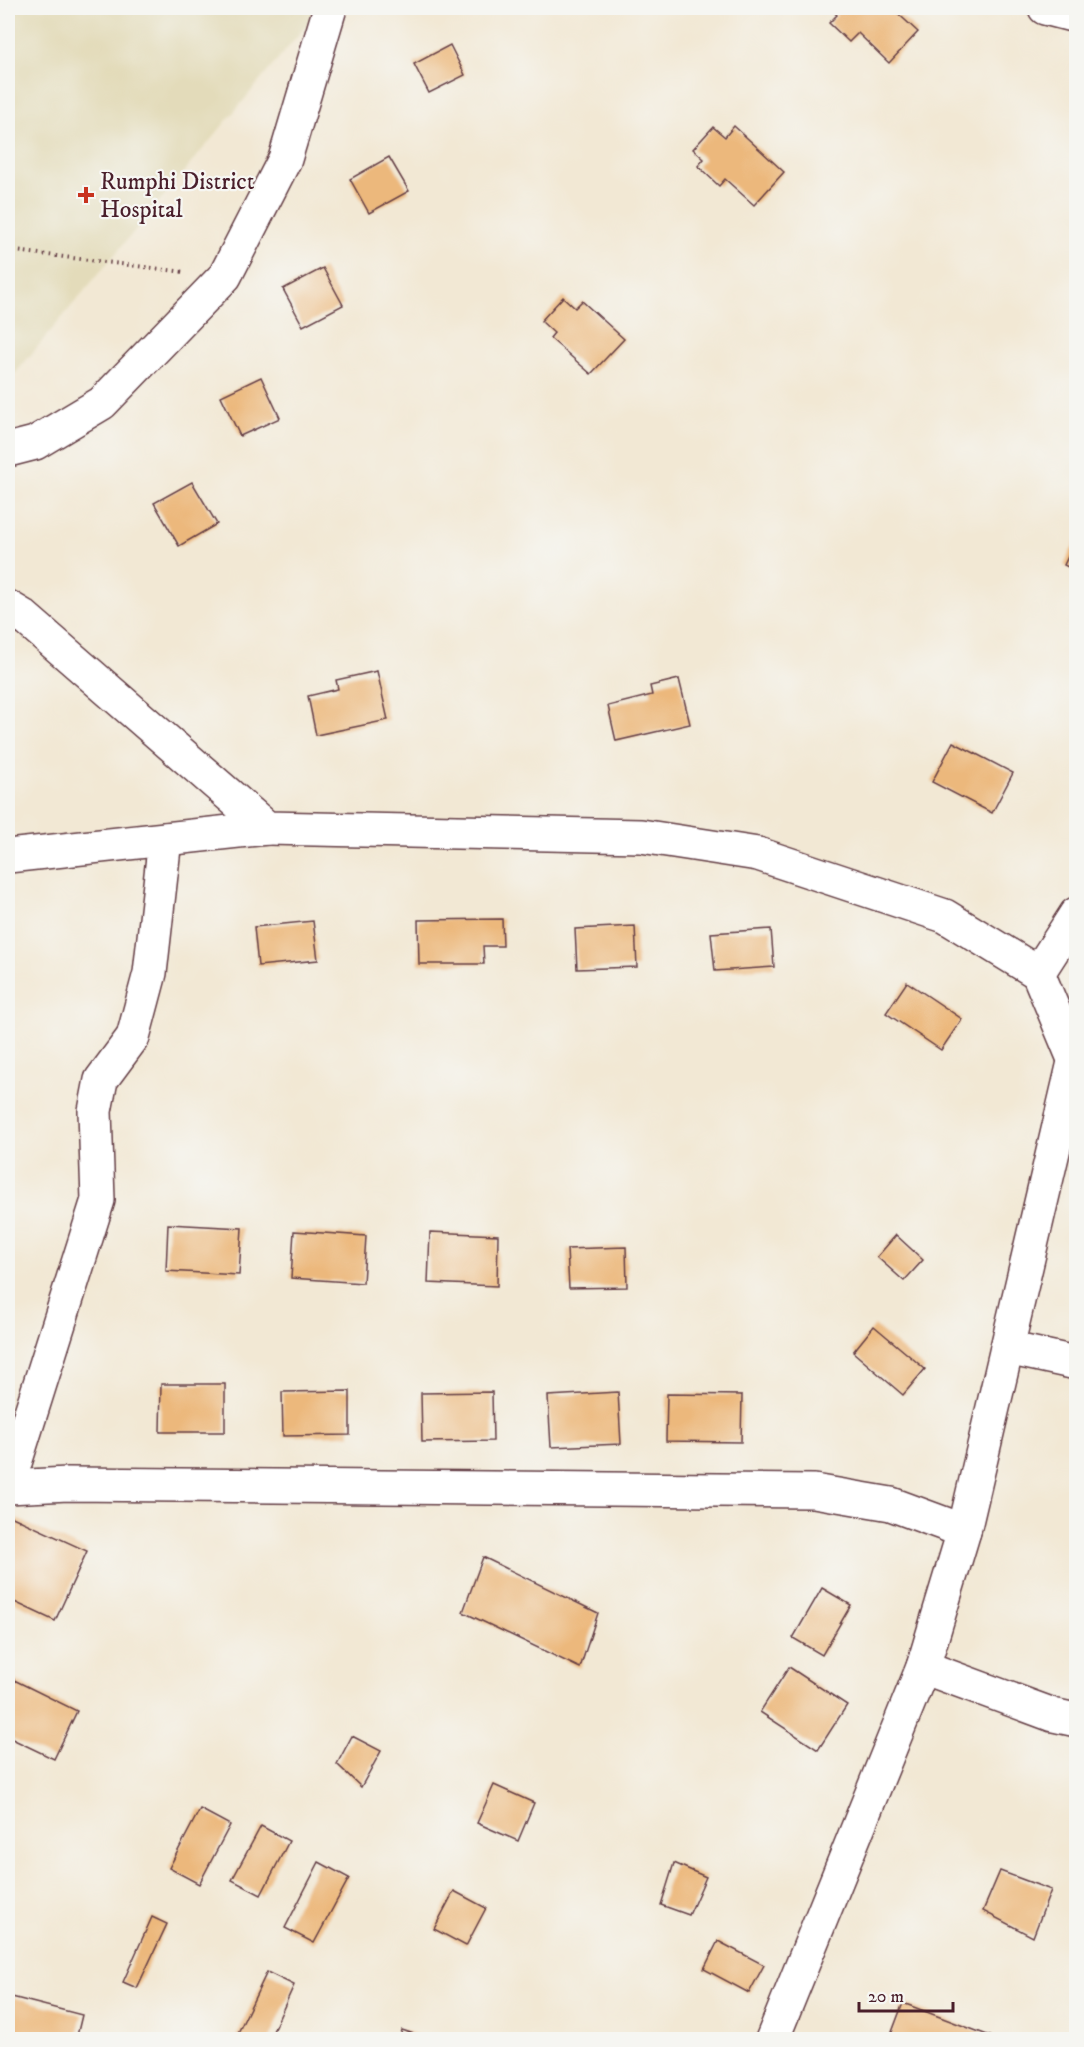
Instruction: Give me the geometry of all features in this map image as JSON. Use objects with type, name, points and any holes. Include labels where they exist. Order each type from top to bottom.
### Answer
[{"type":"street","points":[[8,450],[35,443],[102,403],[225,276],[285,159],[330,8]]},
{"type":"street","points":[[1045,8],[1077,16]]},
{"type":"street","points":[[8,607],[22,616],[267,828]]},
{"type":"street","points":[[8,856],[267,828],[641,836],[758,854],[945,916],[1038,973],[1075,1063],[964,1531],[923,1667],[772,2040]]},
{"type":"street","points":[[165,839],[150,973],[133,1037],[101,1080],[95,1111],[98,1200],[8,1486],[68,1484],[814,1491],[891,1504],[964,1531]]},
{"type":"street","points":[[1038,973],[1077,914]]},
{"type":"street","points":[[1007,1348],[1077,1364]]},
{"type":"street","points":[[923,1667],[1053,1715],[1077,1720]]},
{"type":"path","points":[[8,250],[225,276]]},
{"type":"shaded area","name":"Rumphi District Hospital","points":[[8,8],[321,8],[8,382]]},
{"type":"building","points":[[830,8],[892,8],[918,32],[889,63],[858,33],[849,42],[829,23],[837,15]]},
{"type":"building","points":[[450,45],[465,75],[429,93],[414,64]]},
{"type":"building","points":[[734,126],[784,172],[754,205],[725,179],[719,186],[698,166],[704,159],[693,149],[713,127],[725,137]]},
{"type":"building","points":[[389,157],[409,191],[369,213],[350,179]]},
{"type":"building","points":[[323,268],[343,305],[303,326],[283,289]]},
{"type":"building","points":[[563,297],[575,308],[582,301],[624,339],[591,374],[550,338],[554,333],[541,321]]},
{"type":"building","points":[[261,377],[280,418],[240,436],[221,396]]},
{"type":"building","points":[[192,482],[217,524],[179,546],[154,503]]},
{"type":"building","points":[[1076,540],[1076,571],[1064,565]]},
{"type":"building","points":[[377,671],[388,720],[316,735],[308,696],[338,689],[336,680]]},
{"type":"building","points":[[679,679],[690,724],[616,741],[608,706],[652,695],[650,686]]},
{"type":"building","points":[[953,742],[1013,773],[992,813],[932,782]]},
{"type":"building","points":[[502,919],[503,946],[483,946],[484,964],[419,964],[418,920]]},
{"type":"building","points":[[313,921],[318,960],[258,966],[254,927]]},
{"type":"building","points":[[635,926],[637,967],[577,969],[575,929]]},
{"type":"building","points":[[771,929],[774,967],[715,971],[711,933]]},
{"type":"building","points":[[907,982],[962,1019],[941,1050],[886,1013]]},
{"type":"building","points":[[168,1224],[242,1228],[239,1275],[166,1271]]},
{"type":"building","points":[[294,1231],[366,1236],[363,1283],[291,1278]]},
{"type":"building","points":[[430,1232],[498,1235],[497,1286],[428,1283]]},
{"type":"building","points":[[896,1235],[923,1260],[904,1281],[877,1257]]},
{"type":"building","points":[[626,1247],[627,1287],[569,1288],[567,1249]]},
{"type":"building","points":[[874,1326],[925,1369],[903,1395],[853,1352]]},
{"type":"building","points":[[161,1384],[225,1384],[225,1432],[160,1432]]},
{"type":"building","points":[[350,1391],[350,1435],[283,1436],[282,1392]]},
{"type":"building","points":[[492,1392],[493,1441],[422,1442],[421,1393]]},
{"type":"building","points":[[618,1392],[621,1444],[551,1447],[548,1396]]},
{"type":"building","points":[[667,1394],[742,1395],[741,1442],[666,1441]]},
{"type":"building","points":[[8,1515],[87,1551],[55,1621],[8,1599]]},
{"type":"building","points":[[483,1557],[598,1613],[580,1668],[463,1612]]},
{"type":"building","points":[[822,1588],[851,1605],[822,1655],[793,1638]]},
{"type":"building","points":[[789,1667],[847,1705],[818,1750],[760,1712]]},
{"type":"building","points":[[8,1677],[77,1711],[54,1759],[8,1737]]},
{"type":"building","points":[[352,1736],[381,1751],[361,1787],[337,1764]]},
{"type":"building","points":[[494,1785],[534,1803],[518,1841],[477,1823]]},
{"type":"building","points":[[200,1809],[230,1825],[199,1884],[169,1868]]},
{"type":"building","points":[[261,1826],[289,1841],[261,1895],[232,1880]]},
{"type":"building","points":[[319,1862],[349,1878],[314,1943],[285,1928]]},
{"type":"building","points":[[674,1863],[706,1877],[689,1915],[661,1905]]},
{"type":"building","points":[[1000,1871],[1051,1890],[1033,1937],[983,1911]]},
{"type":"building","points":[[454,1891],[486,1908],[466,1946],[434,1929]]},
{"type":"building","points":[[152,1917],[167,1924],[137,1988],[123,1982]]},
{"type":"building","points":[[718,1941],[764,1965],[749,1993],[704,1969]]},
{"type":"building","points":[[267,1972],[294,1985],[269,2040],[240,2040],[236,2037]]},
{"type":"building","points":[[8,1996],[82,2015],[76,2040],[8,2040]]},
{"type":"building","points":[[903,2003],[998,2039],[998,2040],[889,2040]]},
{"type":"building","points":[[402,2030],[430,2039],[430,2040],[399,2040]]},
{"type":"place","name":"Rumphi District Hospital","points":[[86,195]]}]
